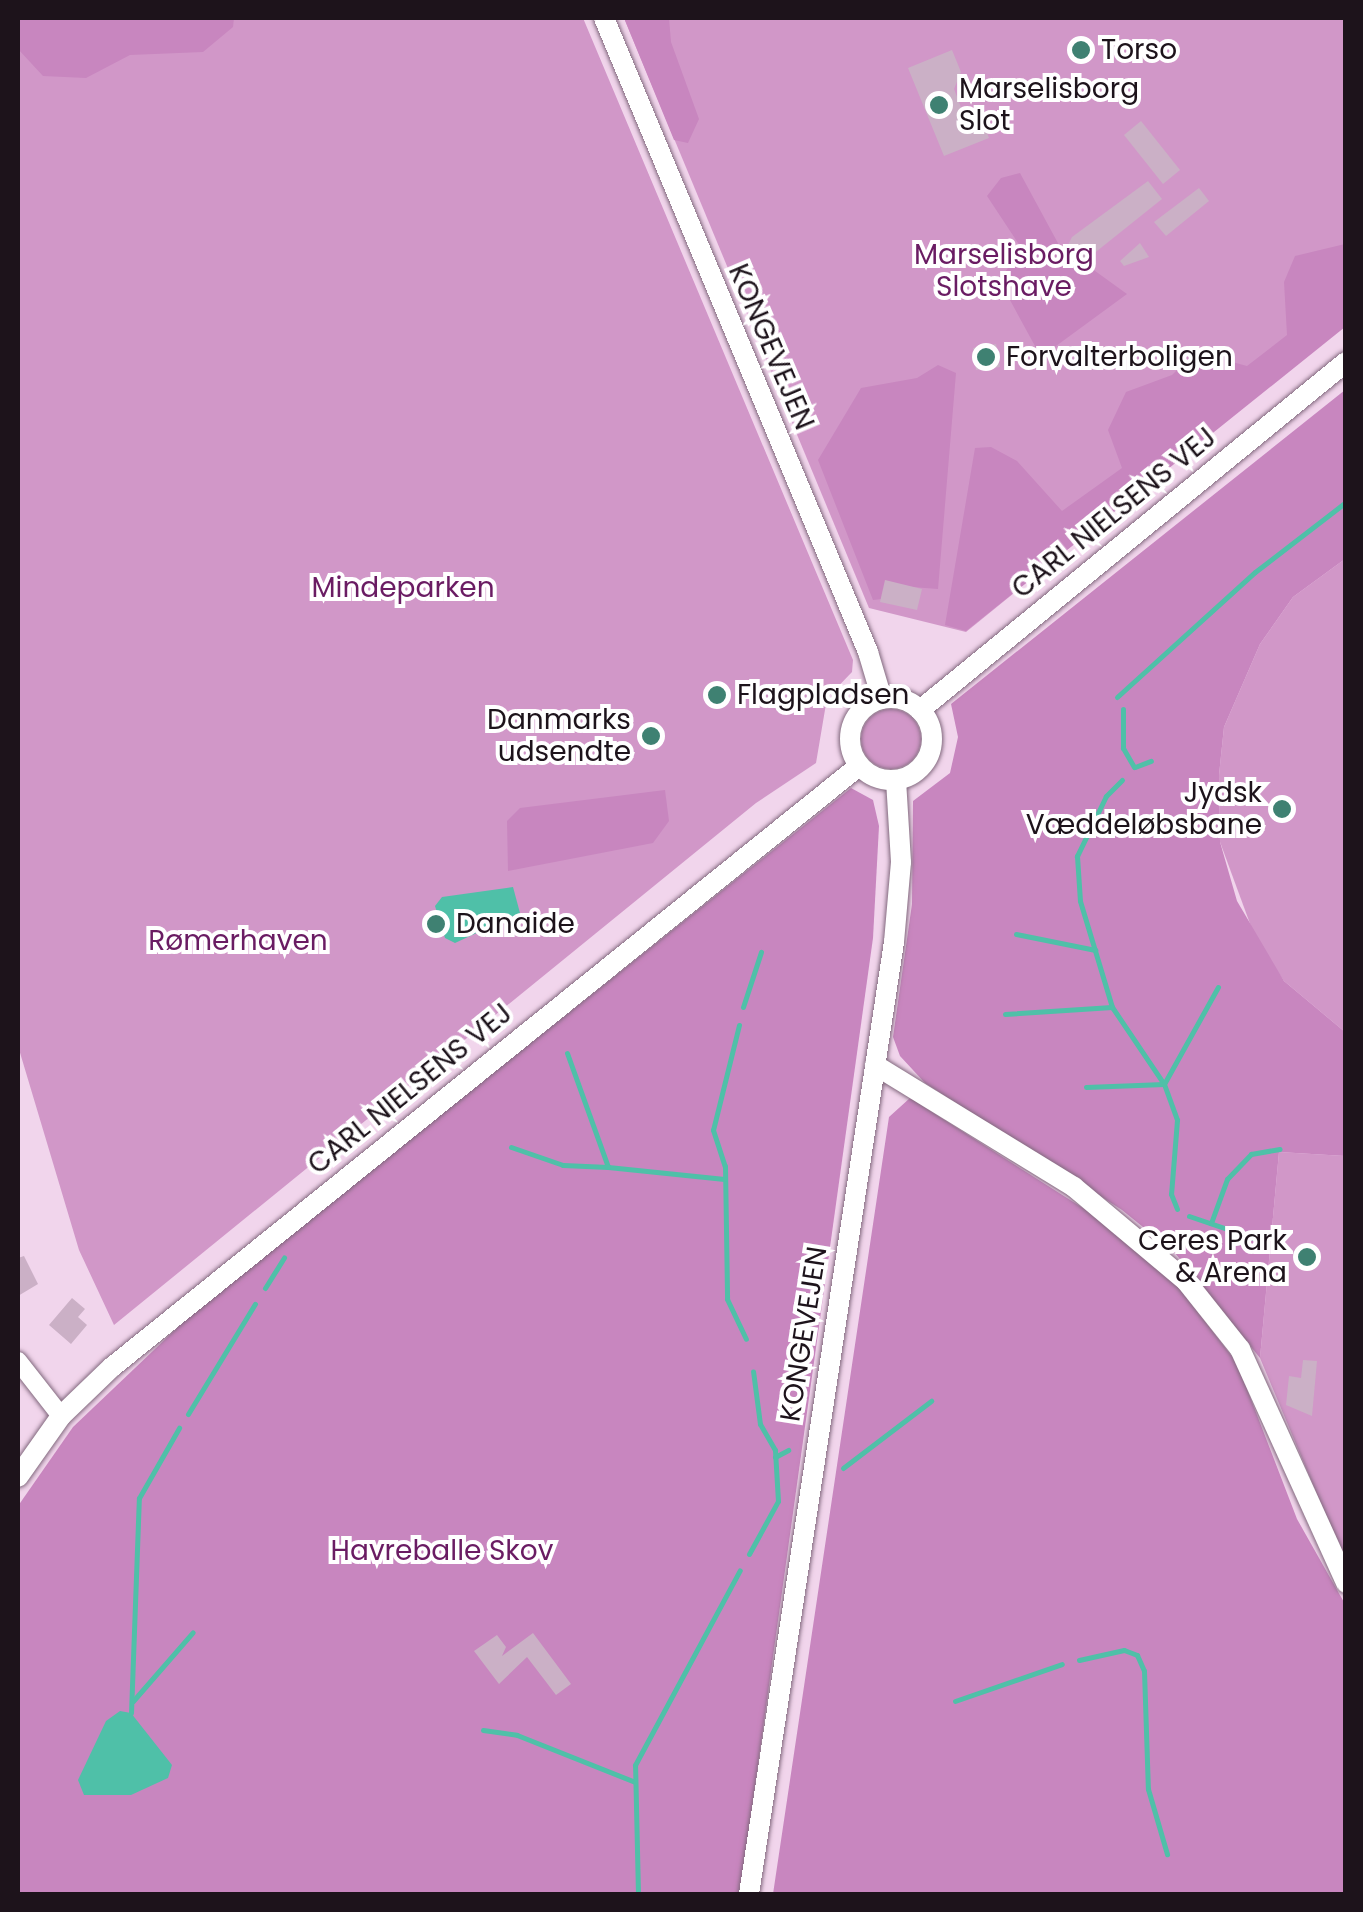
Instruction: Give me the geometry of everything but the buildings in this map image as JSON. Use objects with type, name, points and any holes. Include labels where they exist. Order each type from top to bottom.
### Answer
[{"type":"street","name":"KONGEVEJEN","points":[[604,18],[882,698]]},
{"type":"street","name":"CARL NIELSENS VEJ","points":[[920,710],[1346,362]]},
{"type":"street","points":[[882,698],[920,710],[932,730],[930,753],[917,772],[896,780],[876,778],[859,766],[850,728],[862,709],[882,698]]},
{"type":"street","name":"CARL NIELSENS VEJ","points":[[18,1477],[62,1416],[236,1263],[859,766]]},
{"type":"street","name":"KONGEVEJEN","points":[[749,1894],[898,904],[896,780]]},
{"type":"street","points":[[875,1066],[1074,1187],[1186,1280],[1240,1349],[1346,1583]]},
{"type":"street","points":[[18,1361],[62,1416]]},
{"type":"green space","name":"Mindeparken","points":[[18,18],[583,18],[853,660],[852,672],[827,698],[816,763],[756,803],[114,1325],[79,1250],[18,1046]]},
{"type":"green space","points":[[18,18],[234,18],[233,27],[203,52],[130,55],[86,78],[43,76],[18,49]]},
{"type":"green space","name":"Marselisborg Slotshave","points":[[624,18],[1345,18],[1345,324],[966,632],[869,608]]},
{"type":"green space","points":[[624,18],[669,18],[671,42],[699,119],[688,143],[674,140]]},
{"type":"green space","points":[[1020,173],[1059,245],[1127,294],[1041,357],[999,280],[1022,249],[987,196],[1001,178]]},
{"type":"green space","points":[[1345,244],[1345,327],[966,631],[945,625],[975,448],[991,447],[1017,461],[1062,511],[1122,468],[1108,430],[1126,392],[1172,375],[1195,352],[1247,366],[1287,335],[1284,282],[1295,256]]},
{"type":"green space","points":[[938,365],[956,373],[938,589],[886,585],[882,599],[873,600],[818,460],[861,388],[917,378]]},
{"type":"green space","points":[[1345,390],[1345,559],[1293,597],[1260,644],[1224,727],[1219,775],[1220,842],[1237,901],[1284,981],[1345,1032],[1345,1156],[1279,1152],[1260,1358],[1175,1253],[1122,1210],[925,1083],[900,1056],[893,1037],[912,904],[913,801],[950,773],[958,737],[951,704]]},
{"type":"green space","name":"Jydsk Væddeløbsbane","points":[[1345,559],[1345,1032],[1284,981],[1256,940],[1220,842],[1219,775],[1224,727],[1260,644],[1293,597]]},
{"type":"green space","points":[[891,709],[912,718],[921,739],[912,760],[891,769],[870,760],[861,739],[870,718]]},
{"type":"green space","name":"Havreballe Skov","points":[[851,788],[873,800],[879,826],[873,938],[740,1894],[18,1894],[18,1506],[73,1427],[197,1309]]},
{"type":"green space","points":[[665,790],[669,821],[653,843],[508,871],[507,821],[520,808]]},
{"type":"green space","points":[[910,1098],[1111,1226],[1163,1267],[1237,1363],[1297,1519],[1345,1604],[1345,1894],[773,1894],[889,1117]]},
{"type":"green space","name":"Ceres Park & Arena","points":[[1279,1152],[1345,1156],[1345,1561],[1260,1358]]},
{"type":"shaded area","points":[[513,887],[520,913],[455,943],[445,938],[435,906],[442,897]]},
{"type":"shaded area","points":[[120,1711],[131,1713],[172,1765],[168,1778],[131,1795],[84,1795],[78,1780],[106,1721]]},
{"type":"waterway","points":[[1117,697],[1255,572],[1346,502]]},
{"type":"waterway","points":[[1123,709],[1123,748],[1134,767]]},
{"type":"waterway","points":[[1135,767],[1151,761]]},
{"type":"waterway","points":[[1122,780],[1106,796],[1077,856],[1080,901],[1112,1007],[1164,1084],[1177,1120],[1171,1194],[1177,1209]]},
{"type":"waterway","points":[[1016,934],[1095,950]]},
{"type":"waterway","points":[[743,1007],[761,952]]},
{"type":"waterway","points":[[1086,1087],[1164,1084],[1218,987]]},
{"type":"waterway","points":[[1005,1014],[1112,1007]]},
{"type":"waterway","points":[[739,1025],[713,1130],[725,1166],[727,1299],[746,1339]]},
{"type":"waterway","points":[[567,1053],[608,1167],[724,1179]]},
{"type":"waterway","points":[[511,1147],[563,1165],[608,1167]]},
{"type":"waterway","points":[[1211,1223],[1227,1179],[1251,1154],[1280,1149]]},
{"type":"waterway","points":[[1189,1216],[1260,1240]]},
{"type":"waterway","points":[[265,1288],[284,1257]]},
{"type":"waterway","points":[[188,1414],[255,1304]]},
{"type":"waterway","points":[[749,1554],[778,1501],[775,1450],[760,1424],[753,1371]]},
{"type":"waterway","points":[[843,1468],[931,1401]]},
{"type":"waterway","points":[[131,1713],[139,1498],[179,1428]]},
{"type":"waterway","points":[[775,1457],[788,1450]]},
{"type":"waterway","points":[[638,1894],[635,1765],[740,1570]]},
{"type":"waterway","points":[[133,1701],[193,1632]]},
{"type":"waterway","points":[[1079,1660],[1124,1650],[1137,1655],[1144,1671],[1148,1789],[1167,1854]]},
{"type":"waterway","points":[[955,1701],[1062,1664]]},
{"type":"waterway","points":[[483,1730],[517,1735],[635,1782]]},
{"type":"place","name":"Torso","points":[[1081,50]]},
{"type":"place","name":"Marselisborg Slot","points":[[939,105]]},
{"type":"place","name":"Forvalterboligen","points":[[986,357]]},
{"type":"place","name":"Flagpladsen","points":[[717,695]]},
{"type":"place","name":"Danmarks udsendte","points":[[651,736]]},
{"type":"place","name":"Jydsk Væddeløbsbane","points":[[1282,809]]},
{"type":"place","name":"Danaide","points":[[436,924]]},
{"type":"place","name":"Ceres Park & Arena","points":[[1307,1257]]},
{"type":"park label","name":"Rømerhaven","points":[[238,941]]}]
